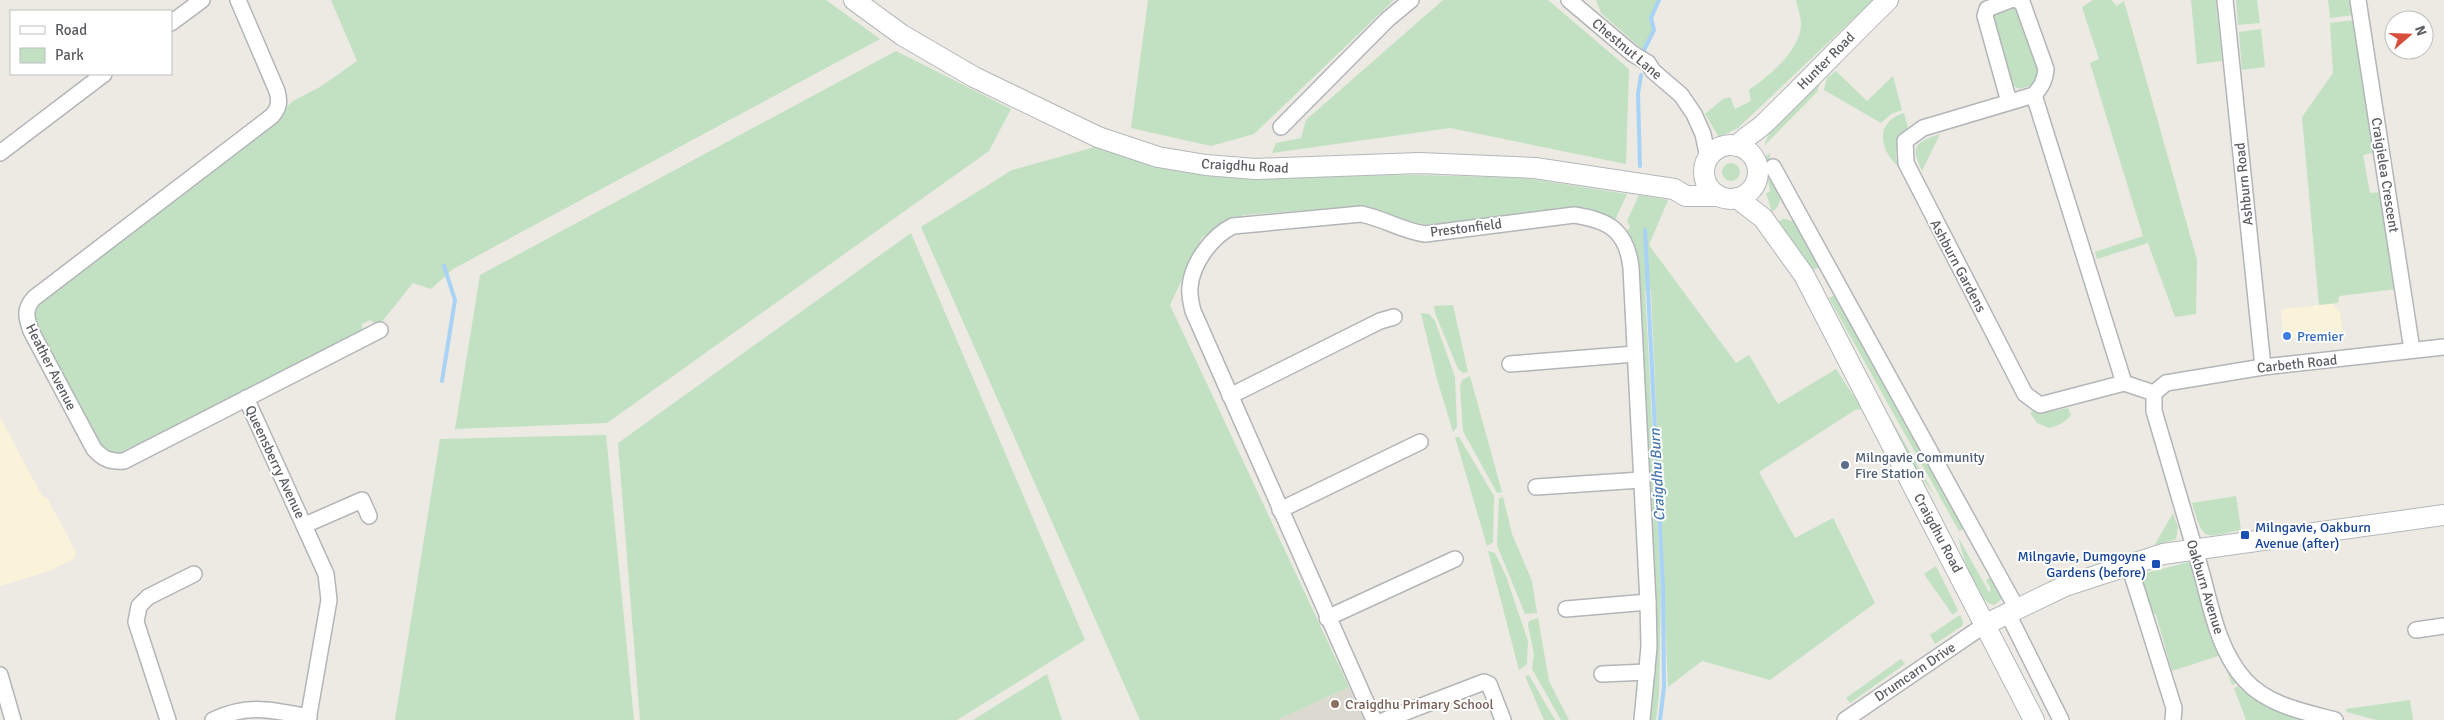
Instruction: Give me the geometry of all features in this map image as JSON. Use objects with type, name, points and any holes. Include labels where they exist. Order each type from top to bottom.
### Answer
[{"type":"main road","name":"Craigdhu Road","points":[[854,0],[902,35],[982,81],[1098,137],[1158,157],[1206,165],[1255,168],[1419,163],[1535,168],[1674,189],[1686,196],[1727,197],[1763,218],[1804,275],[1821,306],[2034,720]]},
{"type":"main road","name":"Hunter Road","points":[[1717,156],[1764,124],[1826,59],[1888,0]]},
{"type":"main road","name":"Hunter Road","points":[[1753,158],[1764,124]]},
{"type":"main road","points":[[1674,189],[1717,156],[1749,152],[1758,174],[1756,182],[1748,192],[1727,197],[1706,182],[1717,156]]},
{"type":"main road","points":[[1756,182],[1760,189],[1765,210],[1763,218]]},
{"type":"main road","points":[[1986,624],[2065,586],[2163,554],[2444,515]]},
{"type":"street","points":[[172,22],[202,0]]},
{"type":"street","name":"Heather Avenue","points":[[238,0],[277,91],[280,100],[278,108],[272,116],[34,298],[28,304],[26,317],[94,449],[102,457],[112,462],[124,461],[380,330]]},
{"type":"street","points":[[1281,127],[1388,19],[1411,0]]},
{"type":"street","name":"Chestnut Lane","points":[[1569,0],[1633,54],[1648,62],[1653,71],[1681,95],[1694,114],[1703,134],[1717,156]]},
{"type":"street","points":[[2009,102],[1985,16],[1987,9],[2010,0]]},
{"type":"street","points":[[2016,0],[2022,2],[2046,69],[2046,78],[2034,95],[2124,383],[2154,393]]},
{"type":"street","name":"Ashburn Road","points":[[2225,0],[2262,367]]},
{"type":"street","name":"Craigielea Crescent","points":[[2358,0],[2412,350]]},
{"type":"street","points":[[0,153],[103,75]]},
{"type":"street","name":"Ashburn Gardens","points":[[2034,95],[1923,128],[1905,141],[1906,163],[1912,178],[2025,394],[2040,406],[2124,383]]},
{"type":"street","points":[[1773,166],[2012,610],[2061,720]]},
{"type":"street","name":"Prestonfield","points":[[1374,720],[1196,321],[1190,287],[1196,268],[1210,243],[1226,229],[1241,224],[1361,214],[1380,219],[1407,231],[1425,234],[1478,229],[1560,215],[1574,215],[1596,220],[1615,230],[1627,247],[1631,268],[1648,602],[1647,672],[1642,720]]},
{"type":"street","points":[[1230,396],[1380,321],[1394,317]]},
{"type":"street","name":"Carbeth Road","points":[[2154,393],[2166,383],[2262,367],[2444,347]]},
{"type":"street","points":[[1510,364],[1635,354]]},
{"type":"street","name":"Oakburn Avenue","points":[[2154,393],[2154,411],[2194,549],[2219,633],[2233,665],[2246,681],[2273,700],[2335,720]]},
{"type":"street","name":"Queensberry Avenue","points":[[246,398],[326,574],[329,600],[309,718]]},
{"type":"street","points":[[1280,510],[1420,442]]},
{"type":"street","points":[[1536,487],[1641,480]]},
{"type":"street","name":"Queensberry Avenue","points":[[305,525],[362,500],[368,516]]},
{"type":"street","points":[[1328,618],[1455,559]]},
{"type":"street","points":[[2129,565],[2174,708],[2173,720]]},
{"type":"street","points":[[168,720],[136,622],[139,606],[148,597],[194,574]]},
{"type":"street","points":[[1566,609],[1648,602]]},
{"type":"street","name":"Drumcarn Drive","points":[[1845,720],[1986,624]]},
{"type":"street","points":[[2416,630],[2444,626]]},
{"type":"street","points":[[1602,674],[1647,672]]},
{"type":"street","points":[[0,675],[13,720]]},
{"type":"street","points":[[1385,720],[1484,682],[1489,684],[1503,720]]},
{"type":"street","points":[[214,720],[230,712],[248,708],[309,718]]},
{"type":"shaded area","points":[[2332,303],[2340,312],[2343,331],[2287,339],[2283,336],[2281,310]]},
{"type":"shaded area","points":[[0,417],[42,496],[47,498],[76,552],[75,558],[49,571],[0,586]]},
{"type":"shaded area","name":"Craigdhu Primary School","points":[[1349,687],[1364,720],[1277,720]]},
{"type":"green space","points":[[331,0],[826,0],[880,39],[453,269],[431,289],[413,283],[381,323],[375,324],[370,320],[362,324],[362,332],[123,455],[104,453],[32,323],[37,301],[264,129],[293,101],[320,87],[357,61]]},
{"type":"green space","points":[[1148,0],[1394,0],[1254,134],[1211,146],[1131,128]]},
{"type":"green space","points":[[1443,0],[1548,0],[1629,69],[1626,164],[1450,128],[1272,153],[1276,143],[1301,138],[1306,120]]},
{"type":"green space","points":[[1596,0],[1660,0],[1652,18],[1655,30],[1643,50],[1601,13]]},
{"type":"green space","points":[[1796,0],[1873,0],[1738,128],[1719,137],[1705,114],[1723,99],[1730,97],[1735,109],[1751,101],[1749,90],[1774,70],[1796,43],[1801,23]]},
{"type":"green space","points":[[2093,0],[2111,0],[2117,6],[2124,1],[2197,260],[2196,314],[2175,317],[2148,243],[2097,259],[2095,252],[2143,236],[2090,63],[2099,59],[2082,7]]},
{"type":"green space","points":[[2191,0],[2216,0],[2222,61],[2197,64]]},
{"type":"green space","points":[[2236,0],[2257,0],[2260,23],[2238,25]]},
{"type":"green space","points":[[2328,0],[2353,0],[2354,15],[2330,18]]},
{"type":"green space","points":[[2017,4],[2041,70],[2033,85],[2020,89],[2009,84],[1990,13]]},
{"type":"green space","points":[[2355,20],[2376,152],[2363,155],[2370,193],[2382,192],[2397,289],[2339,296],[2338,303],[2319,305],[2302,117],[2333,73],[2330,23]]},
{"type":"green space","points":[[2261,29],[2265,67],[2242,70],[2239,32]]},
{"type":"green space","points":[[896,51],[1011,109],[989,151],[607,423],[455,429],[480,275]]},
{"type":"green space","points":[[1836,71],[1867,101],[1893,76],[1902,110],[1891,114],[1881,123],[1824,90],[1827,78]]},
{"type":"green space","points":[[1820,82],[1817,92],[1764,146],[1770,131]]},
{"type":"green space","points":[[1904,113],[1908,127],[1898,145],[1896,155],[1898,166],[1887,152],[1883,136],[1888,122]]},
{"type":"green space","points":[[1940,134],[1922,171],[1916,156],[1917,146],[1925,140]]},
{"type":"green space","points":[[1095,147],[1239,176],[1418,175],[1525,178],[1627,194],[1615,220],[1570,208],[1434,228],[1357,206],[1244,215],[1202,237],[1170,305],[1349,687],[1277,720],[1140,720],[921,227],[1012,170]]},
{"type":"green space","points":[[1770,153],[1772,169],[1780,192],[1778,206],[1772,212],[1766,193],[1770,192],[1765,157]]},
{"type":"green space","points":[[1731,163],[1739,168],[1740,172],[1735,180],[1731,181],[1723,176],[1722,172],[1727,164]]},
{"type":"green space","points":[[1639,195],[1668,200],[1649,245],[1736,363],[1749,355],[1778,404],[1836,369],[1862,409],[1855,410],[1759,472],[1795,538],[1833,518],[1875,603],[1770,680],[1702,661],[1668,687],[1651,290],[1645,290],[1661,589],[1659,695],[1656,720],[1648,720],[1625,233],[1630,227],[1627,221]]},
{"type":"green space","points":[[1783,219],[1790,220],[1801,230],[1821,266],[1810,272],[1777,223]]},
{"type":"green space","points":[[911,233],[1085,640],[957,720],[640,720],[618,443]]},
{"type":"green space","points":[[1837,294],[1966,527],[1959,531],[1829,298]]},
{"type":"green space","points":[[1453,305],[1468,372],[1463,373],[1458,369],[1435,313],[1434,306]]},
{"type":"green space","points":[[1421,313],[1429,314],[1435,321],[1455,377],[1457,427],[1453,432],[1437,379]]},
{"type":"green space","points":[[1857,360],[1937,499],[1919,474],[1916,476]]},
{"type":"green space","points":[[1470,376],[1502,492],[1497,493],[1463,431],[1460,387],[1462,380]]},
{"type":"green space","points":[[2068,408],[2071,415],[2059,425],[2049,428],[2037,423],[2030,413],[2034,410],[2049,412]]},
{"type":"green space","points":[[606,435],[634,720],[395,720],[440,439]]},
{"type":"green space","points":[[1455,437],[1459,437],[1494,496],[1493,542],[1487,546]]},
{"type":"green space","points":[[2236,496],[2241,530],[2219,535],[2206,534],[2202,531],[2192,503]]},
{"type":"green space","points":[[1503,497],[1512,534],[1532,581],[1537,613],[1525,614],[1497,545],[1499,498]]},
{"type":"green space","points":[[2173,513],[2178,527],[2176,539],[2154,546]]},
{"type":"green space","points":[[1958,537],[1989,592],[1991,590],[1986,580],[1994,575],[2005,600],[2002,599],[1994,605],[1987,602],[1981,595],[1970,576]]},
{"type":"green space","points":[[1488,551],[1495,553],[1506,576],[1528,641],[1527,664],[1519,670]]},
{"type":"green space","points":[[2189,562],[2221,655],[2172,671],[2156,615],[2148,609],[2138,575]]},
{"type":"green space","points":[[1936,566],[1958,610],[1954,614],[1952,614],[1924,574]]},
{"type":"green space","points":[[1960,615],[1963,622],[1962,626],[1935,644],[1930,635]]},
{"type":"green space","points":[[1538,618],[1549,681],[1569,720],[1561,720],[1532,669],[1534,654],[1528,625],[1529,621]]},
{"type":"green space","points":[[2221,655],[2240,682],[2232,685]]},
{"type":"green space","points":[[1901,659],[1905,664],[1850,703],[1846,698]]},
{"type":"green space","points":[[1047,674],[1062,720],[973,720]]},
{"type":"green space","points":[[1529,675],[1555,720],[1544,720],[1525,676]]},
{"type":"green space","points":[[2239,686],[2240,689],[2245,687],[2301,720],[2246,720],[2234,688]]},
{"type":"green space","points":[[2410,700],[2413,720],[2376,720],[2347,712],[2346,709]]},
{"type":"waterway","name":"Craigdhu Burn","points":[[1644,50],[1654,30],[1651,18],[1659,0]]},
{"type":"waterway","name":"Craigdhu Burn","points":[[1640,166],[1638,94],[1641,75]]},
{"type":"waterway","name":"Craigdhu Burn","points":[[1645,230],[1663,589],[1664,687],[1660,720]]},
{"type":"waterway","points":[[442,381],[455,300],[444,266]]},
{"type":"place","name":"Premier","points":[[2287,336]]},
{"type":"place","name":"Milngavie Community Fire Station","points":[[1845,465]]},
{"type":"place","name":"Milngavie, Oakburn Avenue (after)","points":[[2245,535]]},
{"type":"place","name":"Milngavie, Dumgoyne Gardens (before)","points":[[2156,564]]},
{"type":"place","name":"Craigdhu Primary School","points":[[1335,704]]}]
